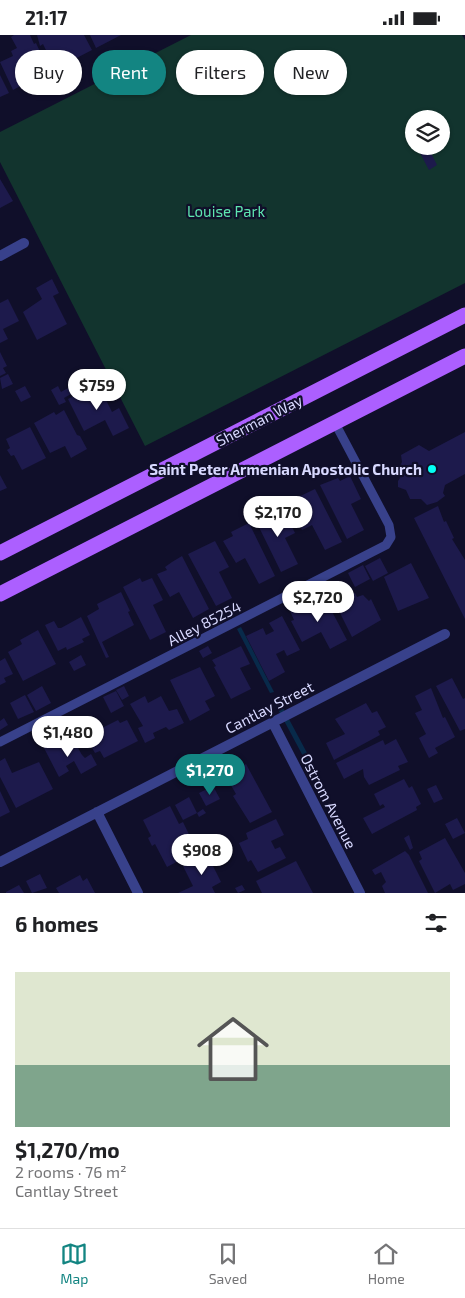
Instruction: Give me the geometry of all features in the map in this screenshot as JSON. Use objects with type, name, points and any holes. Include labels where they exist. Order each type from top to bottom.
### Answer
[{"type":"main road","name":"Sherman Way","points":[[0,553],[465,315]]},
{"type":"main road","points":[[0,593],[465,356]]},
{"type":"street","points":[[0,256],[24,243]]},
{"type":"street","name":"Cantlay Street","points":[[0,862],[445,634]]},
{"type":"street","name":"Ostrom Avenue","points":[[272,723],[360,893]]},
{"type":"street","points":[[97,812],[138,893]]},
{"type":"lane","name":"Alley 85254","points":[[0,742],[386,545],[391,537],[389,525],[335,423]]},
{"type":"green space","name":"Louise Park","points":[[191,35],[462,35],[465,40],[465,283],[145,446],[0,162],[0,132],[73,95],[82,95],[82,90],[92,85],[92,95],[166,95],[166,50],[161,50]]},
{"type":"water","points":[[241,627],[274,692],[270,693],[237,629]]},
{"type":"building","points":[[14,35],[30,35],[39,50],[15,50],[15,89],[13,90],[0,62],[13,56],[11,51],[17,48],[11,37]]},
{"type":"building","points":[[37,35],[84,35],[92,50],[82,55],[82,50],[46,50],[43,44],[40,46]]},
{"type":"building","points":[[90,35],[121,35],[96,48]]},
{"type":"building","points":[[0,75],[9,93],[0,97]]},
{"type":"building","points":[[421,155],[432,155],[437,165],[429,170]]},
{"type":"building","points":[[0,179],[13,201],[0,208]]},
{"type":"building","points":[[52,279],[59,293],[53,296],[67,324],[37,340],[23,312],[42,299],[36,288]]},
{"type":"building","points":[[8,299],[19,321],[3,329],[8,339],[0,343],[0,303]]},
{"type":"building","points":[[0,352],[7,366],[3,368],[6,373],[0,376]]},
{"type":"building","points":[[8,374],[13,384],[2,389],[0,378]]},
{"type":"building","points":[[98,384],[112,412],[119,408],[129,428],[113,436],[105,420],[84,431],[68,399]]},
{"type":"building","points":[[25,386],[31,397],[21,402],[15,391]]},
{"type":"building","points":[[58,386],[61,392],[68,388],[71,394],[64,398],[66,402],[59,405],[51,390]]},
{"type":"building","points":[[64,410],[77,435],[80,436],[87,449],[71,458],[65,446],[50,453],[34,423],[54,412],[56,415]]},
{"type":"building","points":[[30,427],[46,458],[22,470],[14,455],[11,456],[7,450],[10,448],[6,439]]},
{"type":"building","name":"Saint Peter Armenian Apostolic Church","points":[[465,432],[465,474],[445,485],[443,493],[445,496],[437,502],[427,505],[421,499],[410,499],[406,490],[398,487],[400,478],[397,472],[402,462],[401,455],[419,445],[429,451]]},
{"type":"building","points":[[0,475],[7,488],[0,491]]},
{"type":"building","points":[[350,476],[361,499],[351,504],[364,530],[347,539],[320,485],[338,478],[340,481]]},
{"type":"building","points":[[315,489],[342,542],[325,550],[312,525],[302,530],[288,502]]},
{"type":"building","points":[[438,506],[444,522],[446,521],[454,538],[452,539],[465,560],[465,619],[414,518]]},
{"type":"building","points":[[284,511],[295,533],[285,538],[298,564],[281,572],[255,519],[272,512],[274,515]]},
{"type":"building","points":[[249,523],[275,576],[259,584],[245,558],[236,563],[223,541],[233,536],[231,532]]},
{"type":"building","points":[[215,541],[229,567],[219,572],[232,598],[216,606],[188,554]]},
{"type":"building","points":[[182,556],[209,609],[193,618],[179,592],[170,597],[157,574],[167,570],[165,567]]},
{"type":"building","points":[[380,558],[388,573],[373,581],[365,566]]},
{"type":"building","points":[[411,563],[429,598],[398,611],[384,577]]},
{"type":"building","points":[[363,565],[370,579],[355,587],[348,573]]},
{"type":"building","points":[[140,578],[142,582],[152,578],[163,600],[153,605],[166,632],[150,640],[123,587]]},
{"type":"building","points":[[121,592],[134,625],[102,642],[109,657],[106,658],[87,616],[99,609],[97,604]]},
{"type":"building","points":[[355,593],[357,597],[363,595],[369,601],[371,599],[381,620],[352,637],[335,603]]},
{"type":"building","points":[[321,599],[324,604],[327,602],[347,640],[330,649],[321,632],[302,642],[291,621],[294,620],[290,611]]},
{"type":"building","points":[[282,616],[300,650],[287,656],[284,650],[276,654],[285,672],[269,681],[246,636],[263,628],[266,635],[274,631],[269,623]]},
{"type":"building","points":[[81,617],[90,635],[82,639],[84,642],[67,650],[66,647],[58,651],[45,625],[54,621],[58,628],[61,628]]},
{"type":"building","points":[[38,630],[56,664],[23,681],[8,652],[22,644],[20,640]]},
{"type":"building","points":[[208,646],[212,653],[203,658],[199,651]]},
{"type":"building","points":[[241,646],[250,664],[240,668],[251,689],[231,699],[212,660]]},
{"type":"building","points":[[81,655],[86,665],[74,671],[69,662]]},
{"type":"building","points":[[5,658],[13,674],[4,678],[6,682],[0,685],[0,661]]},
{"type":"building","points":[[200,667],[215,696],[205,701],[210,710],[190,721],[170,680]]},
{"type":"building","points":[[452,678],[463,699],[465,698],[465,729],[460,731],[436,686]]},
{"type":"building","points":[[42,686],[51,703],[36,711],[27,695]]},
{"type":"building","points":[[124,686],[129,696],[122,700],[116,690]]},
{"type":"building","points":[[431,688],[443,718],[445,717],[455,737],[435,748],[438,753],[429,758],[419,738],[426,734],[415,713],[422,710],[415,696]]},
{"type":"building","points":[[116,691],[124,706],[111,713],[103,697]]},
{"type":"building","points":[[25,695],[34,712],[18,719],[10,703]]},
{"type":"building","points":[[145,696],[148,703],[161,696],[169,711],[177,709],[184,723],[169,730],[166,727],[153,733],[155,738],[145,743],[138,728],[143,726],[130,704]]},
{"type":"building","points":[[366,703],[372,713],[377,711],[386,727],[378,731],[380,735],[334,760],[326,743],[345,734],[335,719]]},
{"type":"building","points":[[4,718],[8,725],[0,730],[0,721]]},
{"type":"building","points":[[118,720],[120,723],[127,720],[138,741],[104,758],[100,751],[95,753],[88,741],[93,739],[90,734]]},
{"type":"building","points":[[65,736],[68,742],[62,745],[59,739]]},
{"type":"building","points":[[396,739],[408,762],[398,766],[400,770],[369,785],[364,777],[363,769],[344,779],[336,763],[383,740],[385,745]]},
{"type":"building","points":[[58,740],[62,747],[74,741],[82,755],[85,758],[91,754],[97,765],[81,774],[74,761],[66,766],[69,771],[59,777],[44,748]]},
{"type":"building","points":[[5,758],[12,773],[39,762],[53,789],[16,808],[0,777],[0,761]]},
{"type":"building","points":[[246,764],[272,812],[250,823],[233,796],[236,794],[225,775]]},
{"type":"building","points":[[404,779],[409,788],[412,786],[421,804],[416,807],[417,810],[372,834],[363,818],[385,807],[383,804],[380,806],[374,794]]},
{"type":"building","points":[[436,785],[443,799],[434,803],[427,789]]},
{"type":"building","points":[[213,786],[220,799],[206,806],[199,793]]},
{"type":"building","points":[[0,791],[10,812],[0,817]]},
{"type":"building","points":[[189,797],[197,813],[183,820],[175,805]]},
{"type":"building","points":[[170,806],[179,824],[183,822],[197,851],[167,867],[155,844],[152,846],[148,838],[151,836],[143,820]]},
{"type":"building","points":[[203,809],[206,813],[199,817],[197,813]]},
{"type":"building","points":[[457,818],[465,833],[453,839],[445,824]]},
{"type":"building","points":[[276,819],[284,835],[271,841],[275,849],[280,847],[286,858],[258,872],[251,860],[248,862],[239,843],[248,839],[246,833]]},
{"type":"building","points":[[409,835],[413,848],[410,850],[404,838]]},
{"type":"building","points":[[445,838],[465,873],[465,884],[453,890],[450,884],[435,893],[419,861],[422,859],[419,852]]},
{"type":"building","points":[[405,851],[409,855],[428,893],[385,893],[382,886],[386,882],[381,872],[375,875],[372,870]]},
{"type":"building","points":[[207,854],[221,882],[212,887],[215,893],[178,893],[193,886],[183,866]]},
{"type":"building","points":[[296,861],[313,893],[262,893],[256,881]]},
{"type":"building","points":[[40,874],[47,888],[32,893],[26,881]]},
{"type":"building","points":[[80,875],[83,881],[87,878],[95,893],[59,893],[56,888]]},
{"type":"building","points":[[19,885],[24,893],[6,893],[6,892]]},
{"type":"building","points":[[242,885],[245,890],[238,893],[235,888]]},
{"type":"waterway","points":[[278,704],[309,762]]},
{"type":"place","name":"Saint Peter Armenian Apostolic Church","points":[[432,469]]}]
